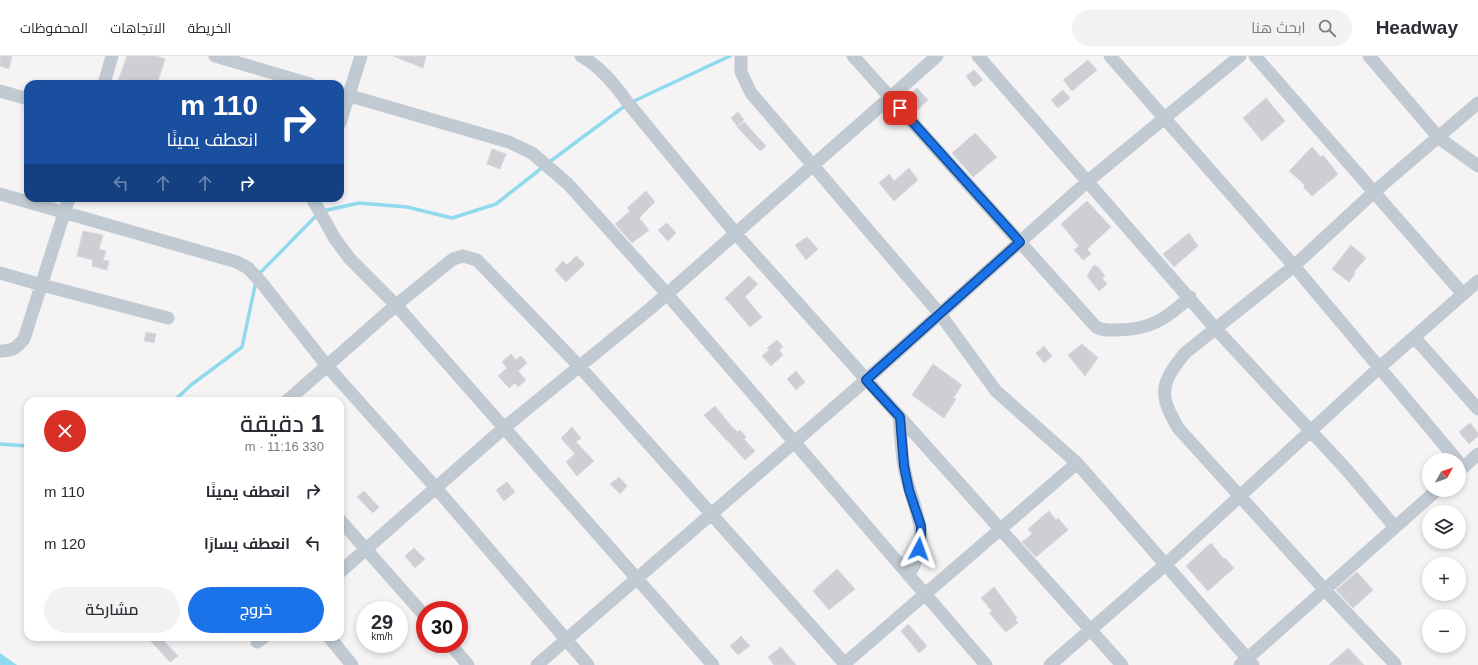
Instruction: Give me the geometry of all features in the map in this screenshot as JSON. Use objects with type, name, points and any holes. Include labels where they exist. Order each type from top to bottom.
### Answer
[{"type":"street","points":[[105,80],[112,56]]},
{"type":"street","points":[[214,56],[296,80]]},
{"type":"street","points":[[361,56],[345,94],[509,142],[532,153],[568,184],[667,294],[986,665]]},
{"type":"street","points":[[581,56],[589,61],[613,83],[736,234],[1122,665]]},
{"type":"street","points":[[741,56],[742,72],[752,93],[940,314],[996,391],[1077,463],[1247,663],[1324,590],[1428,497]]},
{"type":"street","points":[[853,56],[1096,327],[1101,330],[1134,330],[1157,322],[1175,311],[1190,297]]},
{"type":"street","points":[[344,568],[505,428],[667,294],[937,56]]},
{"type":"street","points":[[978,56],[1190,297],[1215,328],[1346,468],[1394,526]]},
{"type":"street","points":[[1110,56],[1294,266],[1380,367],[1449,453]]},
{"type":"street","points":[[537,665],[866,380],[1088,181],[1240,56]]},
{"type":"street","points":[[1255,56],[1463,294]]},
{"type":"street","points":[[1369,56],[1439,138],[1478,166]]},
{"type":"street","points":[[0,91],[24,98]]},
{"type":"street","points":[[1394,664],[1324,590],[1178,428],[1166,401],[1165,382],[1175,365],[1185,353],[1294,266],[1374,192],[1439,138],[1478,103]]},
{"type":"street","points":[[0,194],[24,201]]},
{"type":"street","points":[[28,202],[236,262],[248,268],[262,282],[327,366],[436,488],[588,665]]},
{"type":"street","points":[[0,351],[10,351],[17,347],[24,339],[68,202]]},
{"type":"street","points":[[315,202],[335,239],[350,259],[396,305],[713,665]]},
{"type":"street","points":[[292,397],[396,305],[453,259],[463,256],[477,260],[580,367],[844,664],[1077,463]]},
{"type":"street","points":[[0,273],[168,318]]},
{"type":"street","points":[[1050,665],[1165,565],[1380,367],[1478,281]]},
{"type":"street","points":[[1414,337],[1478,409]]},
{"type":"street","points":[[900,417],[904,466],[909,490],[921,526],[921,540],[918,559],[908,575]]},
{"type":"street","points":[[1466,461],[1478,454]]},
{"type":"street","points":[[344,524],[416,606]]},
{"type":"street","points":[[332,641],[352,665]]},
{"type":"street","points":[[458,653],[468,665]]},
{"type":"water","points":[[0,653],[17,665],[0,665]]},
{"type":"building","points":[[0,56],[12,56],[9,69],[0,66]]},
{"type":"building","points":[[127,56],[156,56],[165,59],[158,80],[118,80]]},
{"type":"building","points":[[393,56],[426,56],[423,68]]},
{"type":"building","points":[[1088,60],[1097,70],[1072,91],[1063,80]]},
{"type":"building","points":[[974,70],[983,80],[974,87],[966,76]]},
{"type":"building","points":[[917,88],[928,100],[917,110],[906,97]]},
{"type":"building","points":[[1063,90],[1070,98],[1058,108],[1051,100]]},
{"type":"building","points":[[1266,98],[1285,121],[1262,141],[1243,118]]},
{"type":"building","points":[[738,112],[744,120],[737,126],[731,118]]},
{"type":"building","points":[[744,122],[766,146],[760,151],[737,127]]},
{"type":"building","points":[[975,133],[997,157],[973,177],[952,153]]},
{"type":"building","points":[[1312,147],[1321,157],[1323,155],[1338,174],[1312,196],[1303,187],[1305,185],[1289,171]]},
{"type":"building","points":[[492,149],[506,154],[500,169],[487,164]]},
{"type":"building","points":[[909,168],[918,180],[894,201],[879,183],[889,174],[894,181]]},
{"type":"building","points":[[646,191],[655,202],[639,218],[649,230],[632,243],[615,224],[630,211],[627,208]]},
{"type":"building","points":[[1087,201],[1111,227],[1087,249],[1091,254],[1083,260],[1074,250],[1079,246],[1061,224]]},
{"type":"building","points":[[667,223],[676,233],[668,241],[658,230]]},
{"type":"building","points":[[83,231],[103,235],[99,249],[106,251],[103,260],[109,261],[107,270],[92,266],[93,260],[77,256]]},
{"type":"building","points":[[1189,233],[1198,246],[1174,267],[1163,254]]},
{"type":"building","points":[[807,237],[818,249],[806,260],[795,245]]},
{"type":"building","points":[[1351,245],[1366,258],[1354,272],[1355,274],[1349,282],[1332,269]]},
{"type":"building","points":[[576,256],[585,264],[566,282],[555,270],[563,261],[567,265]]},
{"type":"building","points":[[1094,265],[1098,267],[1105,276],[1102,278],[1107,284],[1099,291],[1087,276]]},
{"type":"building","points":[[749,276],[758,284],[745,297],[762,317],[750,327],[725,298]]},
{"type":"building","points":[[146,332],[156,334],[154,343],[144,341]]},
{"type":"building","points":[[777,340],[783,347],[779,350],[783,355],[771,366],[762,356],[769,350],[767,348]]},
{"type":"building","points":[[1082,344],[1098,358],[1085,376],[1068,355]]},
{"type":"building","points":[[1044,346],[1052,356],[1044,363],[1036,353]]},
{"type":"building","points":[[511,354],[516,360],[521,356],[527,363],[518,371],[526,380],[518,387],[515,383],[509,388],[498,376],[507,368],[502,362]]},
{"type":"building","points":[[933,364],[962,385],[953,398],[956,399],[944,418],[912,395]]},
{"type":"building","points":[[796,371],[805,382],[796,390],[787,379]]},
{"type":"building","points":[[715,406],[732,427],[738,432],[740,430],[746,437],[744,439],[755,451],[745,460],[704,415]]},
{"type":"building","points":[[1470,423],[1478,433],[1478,436],[1469,444],[1459,432]]},
{"type":"building","points":[[572,427],[581,438],[576,442],[594,461],[577,476],[566,462],[575,454],[561,438]]},
{"type":"building","points":[[619,477],[627,486],[620,494],[610,484]]},
{"type":"building","points":[[507,482],[515,492],[504,501],[496,490]]},
{"type":"building","points":[[364,491],[379,507],[373,513],[357,497]]},
{"type":"building","points":[[1049,511],[1056,520],[1058,518],[1068,530],[1036,557],[1022,542],[1032,534],[1028,529]]},
{"type":"building","points":[[1211,543],[1224,559],[1225,558],[1234,568],[1208,591],[1186,566]]},
{"type":"building","points":[[414,548],[425,559],[415,568],[405,556]]},
{"type":"building","points":[[837,569],[855,589],[829,610],[813,591]]},
{"type":"building","points":[[1357,572],[1373,590],[1353,608],[1336,590]]},
{"type":"building","points":[[994,587],[1017,618],[1015,620],[1018,623],[1006,632],[989,613],[992,611],[981,598]]},
{"type":"building","points":[[908,624],[927,646],[919,653],[901,631]]},
{"type":"building","points":[[741,636],[750,646],[738,655],[730,646]]},
{"type":"building","points":[[151,641],[164,641],[178,656],[170,662]]},
{"type":"building","points":[[781,647],[796,665],[774,665],[768,657]]},
{"type":"building","points":[[1348,648],[1364,665],[1329,665]]},
{"type":"waterway","points":[[632,102],[730,56]]},
{"type":"waterway","points":[[548,163],[626,105]]},
{"type":"waterway","points":[[323,211],[359,203],[407,207],[452,218],[496,204],[543,167]]},
{"type":"waterway","points":[[258,275],[318,214]]},
{"type":"waterway","points":[[178,397],[191,385],[242,347],[256,281]]},
{"type":"waterway","points":[[0,444],[24,446]]},
{"type":"route","points":[[900,108],[1020,242],[866,380],[900,417],[904,466],[909,490],[921,526],[921,540],[919,549]]}]
